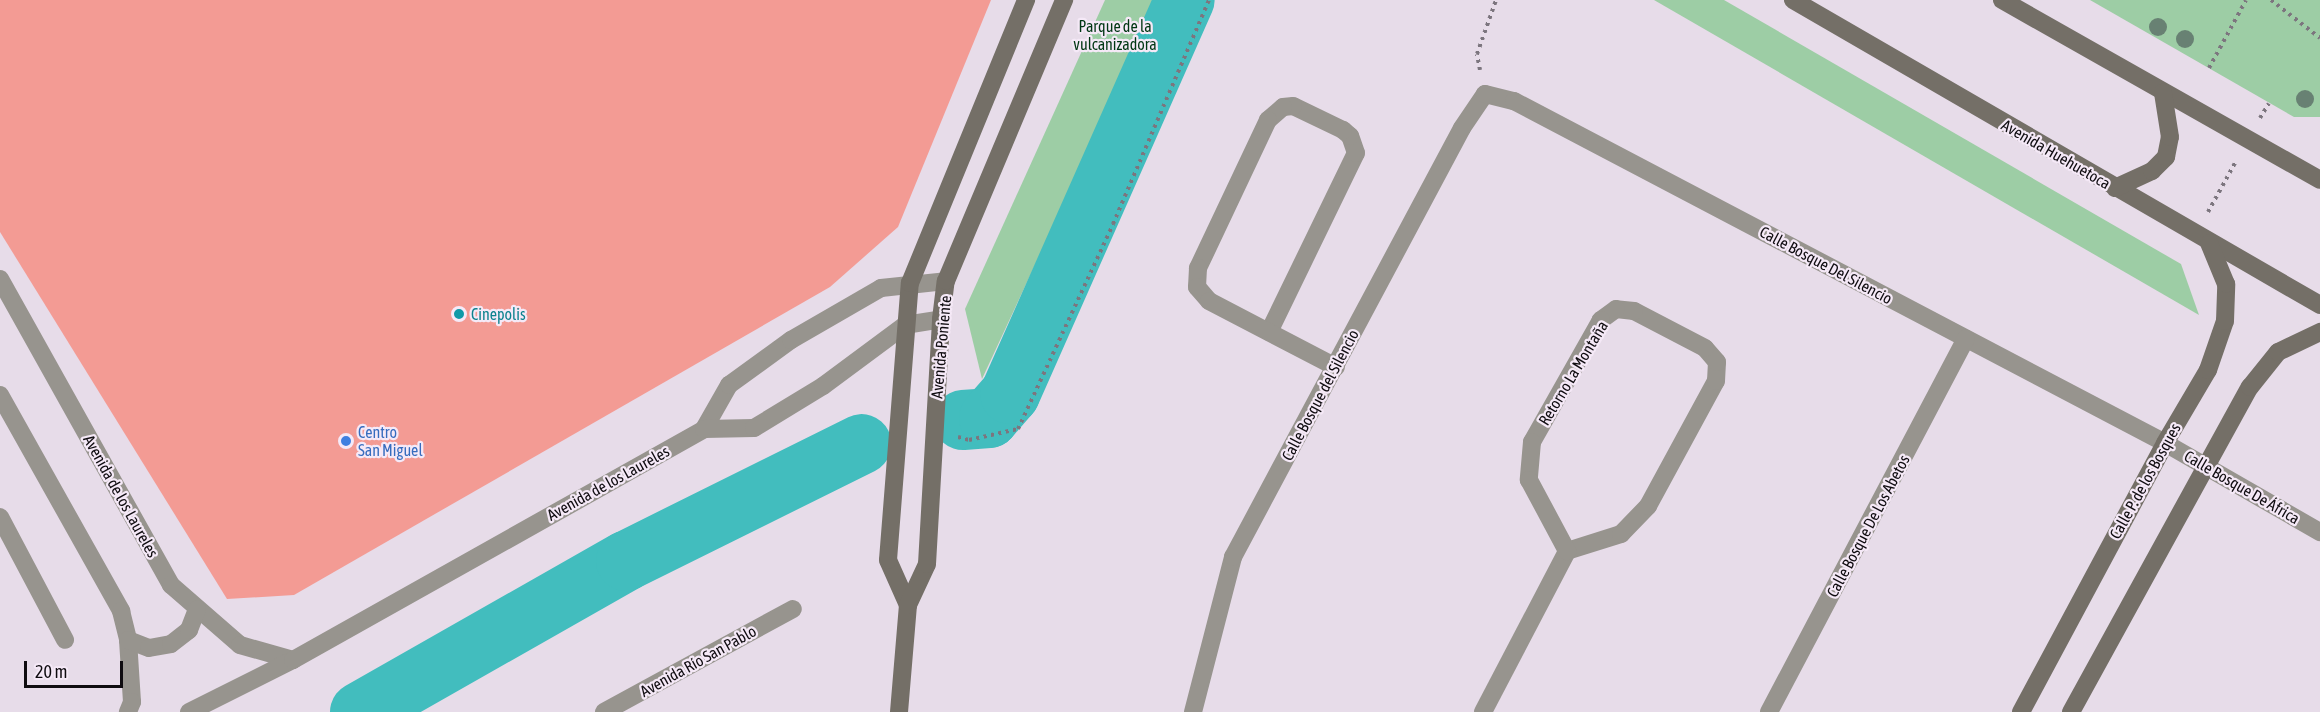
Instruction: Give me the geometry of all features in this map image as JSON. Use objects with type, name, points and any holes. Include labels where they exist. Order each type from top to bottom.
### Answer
[{"type":"main road","name":"Avenida Poniente","points":[[908,605],[888,560],[910,283],[1026,0]]},
{"type":"main road","name":"Avenida Poniente","points":[[899,712],[908,605],[927,564],[941,319],[946,281],[1064,0]]},
{"type":"main road","name":"Avenida Huehuetoca","points":[[1794,0],[2209,243],[2320,305]]},
{"type":"main road","points":[[2002,0],[2320,180]]},
{"type":"main road","points":[[2115,188],[2152,171],[2166,157],[2170,137],[2163,93]]},
{"type":"main road","name":"Calle P. de los Bosques","points":[[2021,712],[2165,443],[2208,370],[2225,321],[2226,284],[2209,243]]},
{"type":"main road","points":[[2071,712],[2208,467],[2250,387],[2278,352],[2320,332]]},
{"type":"street","name":"Calle Bosque Del Silencio","points":[[1485,94],[1514,101],[2165,443]]},
{"type":"street","name":"Calle Bosque del Silencio","points":[[1193,712],[1233,557],[1462,128],[1485,94]]},
{"type":"street","points":[[1269,332],[1356,153],[1350,136],[1343,130],[1293,106],[1275,112],[1268,120],[1196,278],[1202,295],[1209,301],[1336,367]]},
{"type":"street","name":"Avenida de los Laureles","points":[[0,280],[171,585],[240,645],[292,660]]},
{"type":"street","points":[[704,429],[729,385],[791,340],[881,288],[910,283],[946,281]]},
{"type":"street","name":"Retorno La Montaña","points":[[1616,309],[1634,311],[1705,348],[1717,362],[1716,381],[1648,506],[1621,534],[1567,550],[1529,480],[1532,442],[1601,321],[1616,309]]},
{"type":"street","name":"Avenida de los Laureles","points":[[189,712],[292,660],[704,429],[754,428],[822,386],[905,325],[941,319]]},
{"type":"street","name":"Calle Bosque De Los Abetos","points":[[1769,712],[1966,339]]},
{"type":"street","points":[[0,395],[121,611],[128,640],[132,702],[128,712]]},
{"type":"street","name":"Calle Bosque De África","points":[[2165,443],[2320,532]]},
{"type":"street","points":[[0,517],[65,640]]},
{"type":"street","points":[[1484,712],[1567,550]]},
{"type":"street","points":[[128,640],[149,648],[171,644],[189,630],[197,609]]},
{"type":"street","name":"Avenida Río San Pablo","points":[[604,712],[793,609]]},
{"type":"path","points":[[934,431],[969,440],[1017,429],[1113,224],[1209,0]]},
{"type":"path","points":[[1485,94],[1477,54],[1496,0]]},
{"type":"path","points":[[2209,68],[2246,0]]},
{"type":"path","points":[[2271,0],[2320,38]]},
{"type":"green space","name":"Parque de la vulcanizadora","points":[[1105,0],[1158,0],[982,379],[965,309]]},
{"type":"green space","points":[[1654,0],[1724,0],[2181,264],[2199,315]]},
{"type":"green space","points":[[2090,0],[2320,0],[2320,117],[2294,117]]},
{"type":"building","name":"Centro San Miguel","points":[[0,0],[991,0],[898,227],[830,287],[294,595],[227,599],[0,232]]},
{"type":"waterway","points":[[963,420],[989,418],[1010,394],[1185,0]]},
{"type":"waterway","points":[[360,712],[626,561],[862,444]]},
{"type":"place","name":"Cinepolis","points":[[459,314]]},
{"type":"place","name":"Centro San Miguel","points":[[346,441]]}]
